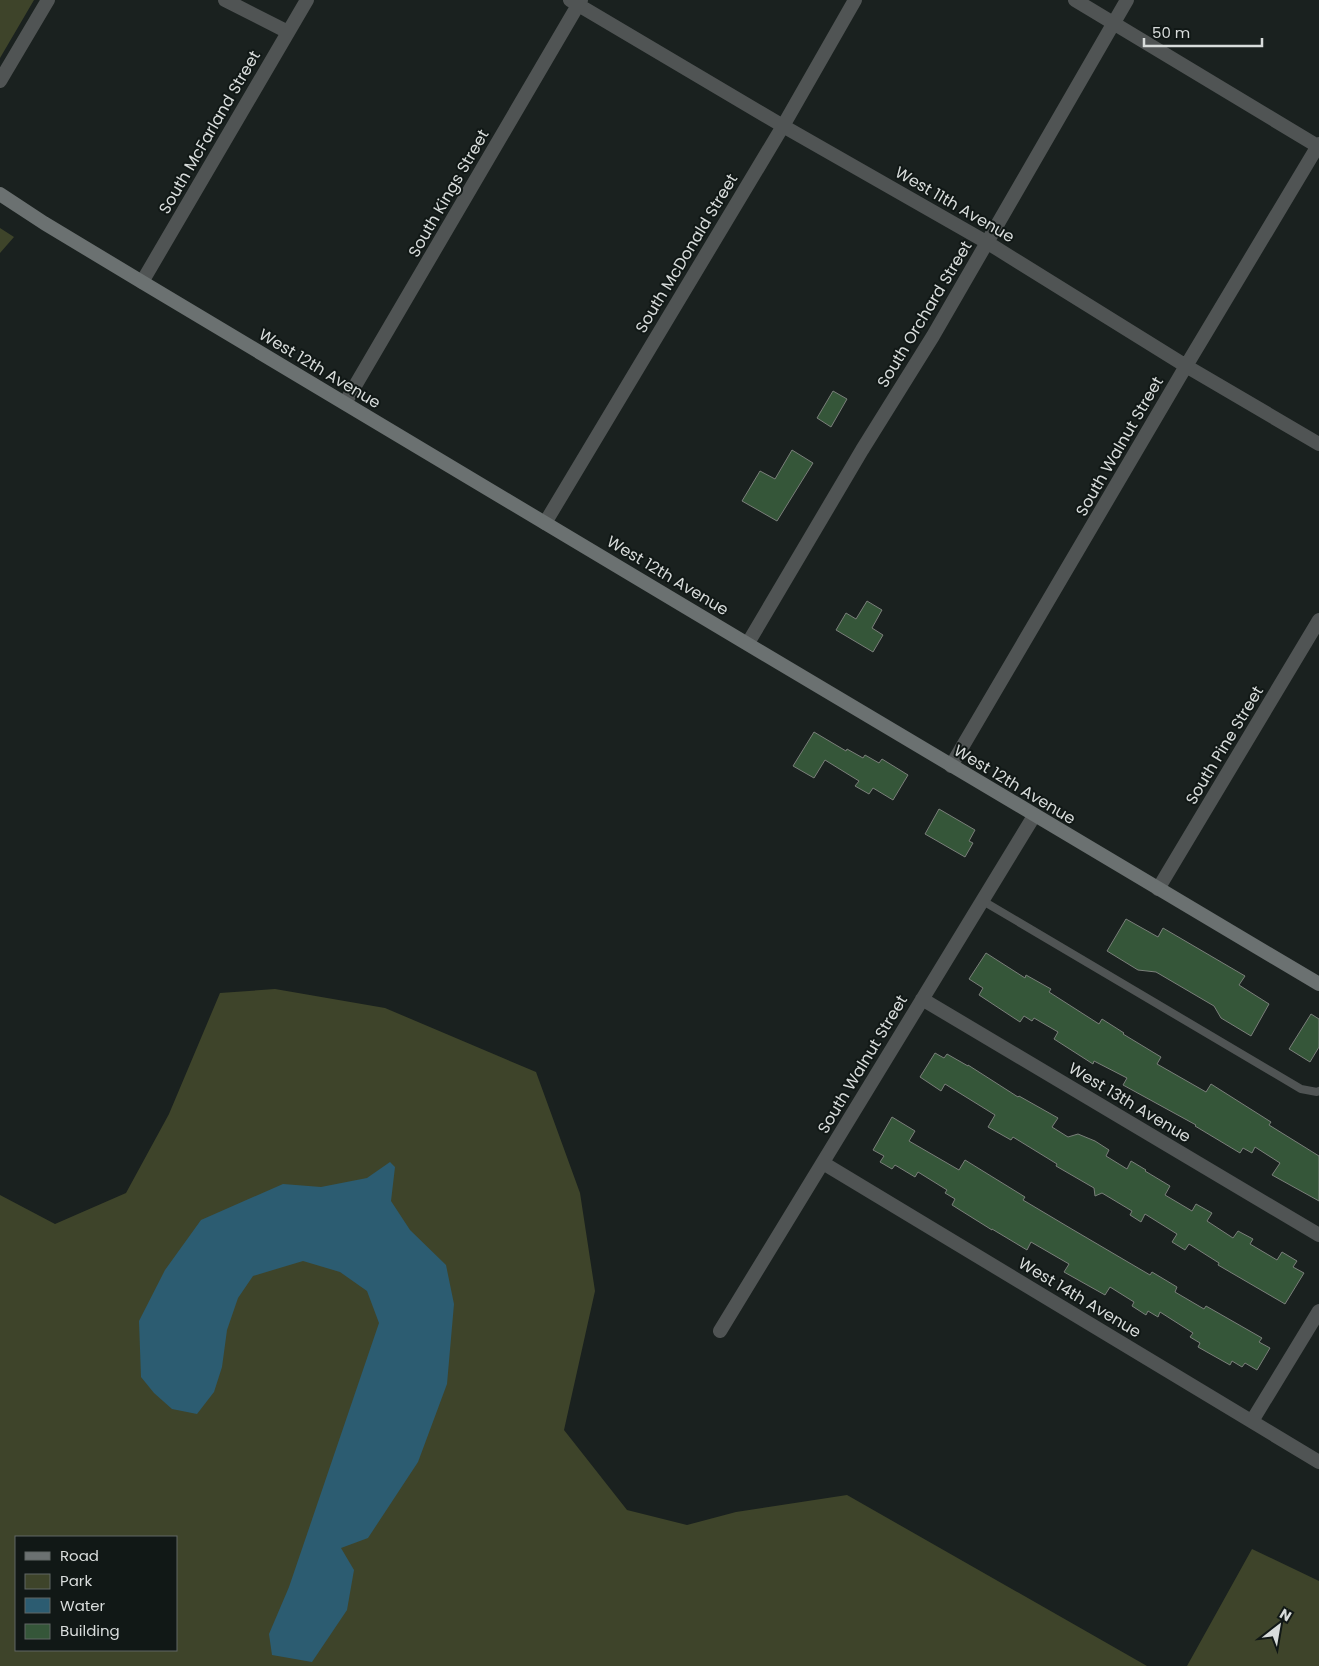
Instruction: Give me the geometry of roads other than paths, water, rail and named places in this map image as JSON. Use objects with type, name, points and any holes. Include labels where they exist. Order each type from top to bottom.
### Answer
[{"type":"main road","name":"West 12th Avenue","points":[[0,194],[142,282],[748,643],[1034,816],[1319,984]]},
{"type":"street","points":[[0,81],[48,0]]},
{"type":"street","points":[[225,0],[288,32]]},
{"type":"street","name":"South McFarland Street","points":[[142,282],[307,0]]},
{"type":"street","name":"South McDonald Street","points":[[545,523],[783,126],[855,0]]},
{"type":"street","points":[[1075,0],[1318,146]]},
{"type":"street","name":"South Orchard Street","points":[[748,643],[862,450],[988,243],[1127,0]]},
{"type":"street","name":"West 11th Avenue","points":[[576,2],[783,126],[988,243],[1186,366],[1319,444]]},
{"type":"street","name":"South Kings Street","points":[[345,403],[576,2]]},
{"type":"street","name":"South Walnut Street","points":[[951,766],[1186,366],[1318,146]]},
{"type":"street","name":"South Pine Street","points":[[1158,889],[1319,620]]},
{"type":"street","name":"South Walnut Street","points":[[720,1331],[1034,816]]},
{"type":"street","name":"West 13th Avenue","points":[[922,998],[1319,1235]]},
{"type":"street","name":"West 14th Avenue","points":[[823,1163],[1319,1462]]},
{"type":"street","points":[[1252,1421],[1319,1311]]},
{"type":"lane","points":[[983,901],[1301,1090],[1319,1091]]},
{"type":"water","points":[[390,1162],[395,1167],[391,1201],[410,1230],[446,1265],[454,1304],[447,1384],[418,1462],[368,1538],[341,1548],[354,1570],[347,1610],[312,1662],[272,1655],[269,1634],[289,1587],[379,1323],[367,1291],[340,1272],[303,1261],[253,1276],[238,1298],[227,1330],[222,1367],[214,1392],[197,1414],[172,1409],[154,1393],[141,1377],[139,1321],[165,1270],[201,1220],[283,1184],[321,1187],[367,1178]]}]
